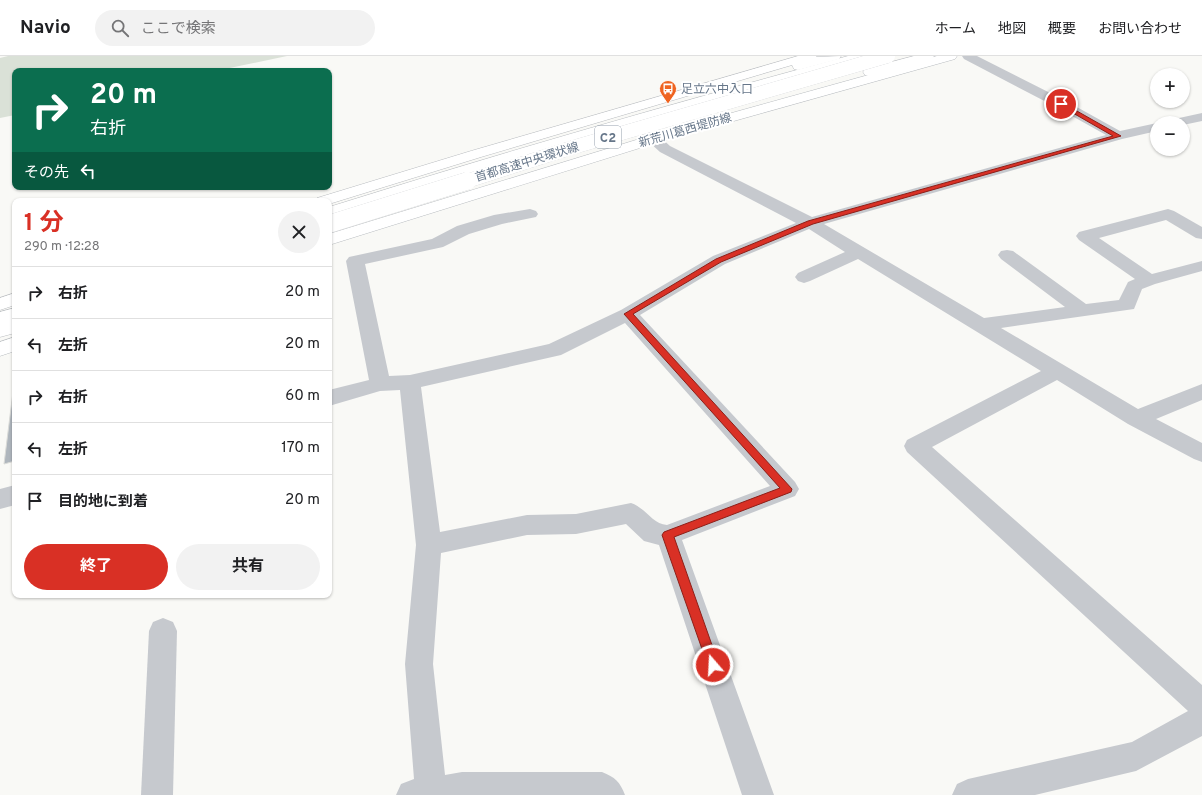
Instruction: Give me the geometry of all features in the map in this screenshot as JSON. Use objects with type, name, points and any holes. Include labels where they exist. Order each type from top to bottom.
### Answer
[{"type":"main road","name":"首都高速中央環状線","points":[[332,199],[629,115],[811,56]]},
{"type":"main road","points":[[629,115],[835,56]]},
{"type":"main road","name":"新荒川葛西堤防線","points":[[332,211],[629,115],[862,56]]},
{"type":"main road","name":"首都高速中央環状線","points":[[332,223],[494,172],[888,56]]},
{"type":"main road","points":[[494,172],[598,146],[928,56]]},
{"type":"main road","name":"新荒川葛西堤防線","points":[[332,239],[654,139],[951,56]]},
{"type":"main road","points":[[0,304],[12,300]]},
{"type":"main road","points":[[0,319],[12,315]]},
{"type":"main road","points":[[0,331],[12,327]]},
{"type":"main road","points":[[0,349],[12,345]]},
{"type":"street","points":[[968,56],[1061,104],[1118,136]]},
{"type":"street","points":[[629,115],[654,139],[666,148],[810,223],[1056,371],[1136,418],[1202,454]]},
{"type":"street","points":[[332,397],[380,384],[410,382],[554,350],[628,314],[719,260],[810,223],[1118,136],[1150,129]]},
{"type":"street","points":[[380,384],[355,261],[437,243],[471,228],[500,219],[530,214]]},
{"type":"street","points":[[1149,280],[1085,236],[1168,214],[1202,234]]},
{"type":"street","points":[[804,277],[859,252]]},
{"type":"street","points":[[1007,255],[1082,311]]},
{"type":"street","points":[[979,325],[1127,305],[1134,286],[1149,280],[1202,266]]},
{"type":"street","points":[[429,544],[527,525],[576,524],[631,514],[653,534],[668,535],[787,489],[628,314]]},
{"type":"street","points":[[1056,371],[915,446],[1202,704]]},
{"type":"street","points":[[410,382],[429,544],[419,664],[422,793],[602,788],[609,795]]},
{"type":"street","points":[[1136,418],[1202,392]]},
{"type":"street","points":[[0,499],[12,496]]},
{"type":"street","points":[[668,535],[758,795]]},
{"type":"street","points":[[157,795],[163,631]]},
{"type":"street","points":[[968,795],[1136,756],[1202,720]]},
{"type":"shaded area","points":[[8,56],[287,56],[229,68],[12,68],[12,116],[0,118],[0,58]]},
{"type":"building","points":[[12,400],[12,462],[4,464]]},
{"type":"place","name":"足立六中入口","points":[[668,104]]},
{"type":"route","points":[[713,665],[668,535],[787,489],[628,314],[719,260],[810,223],[1118,136],[1061,104]]}]
